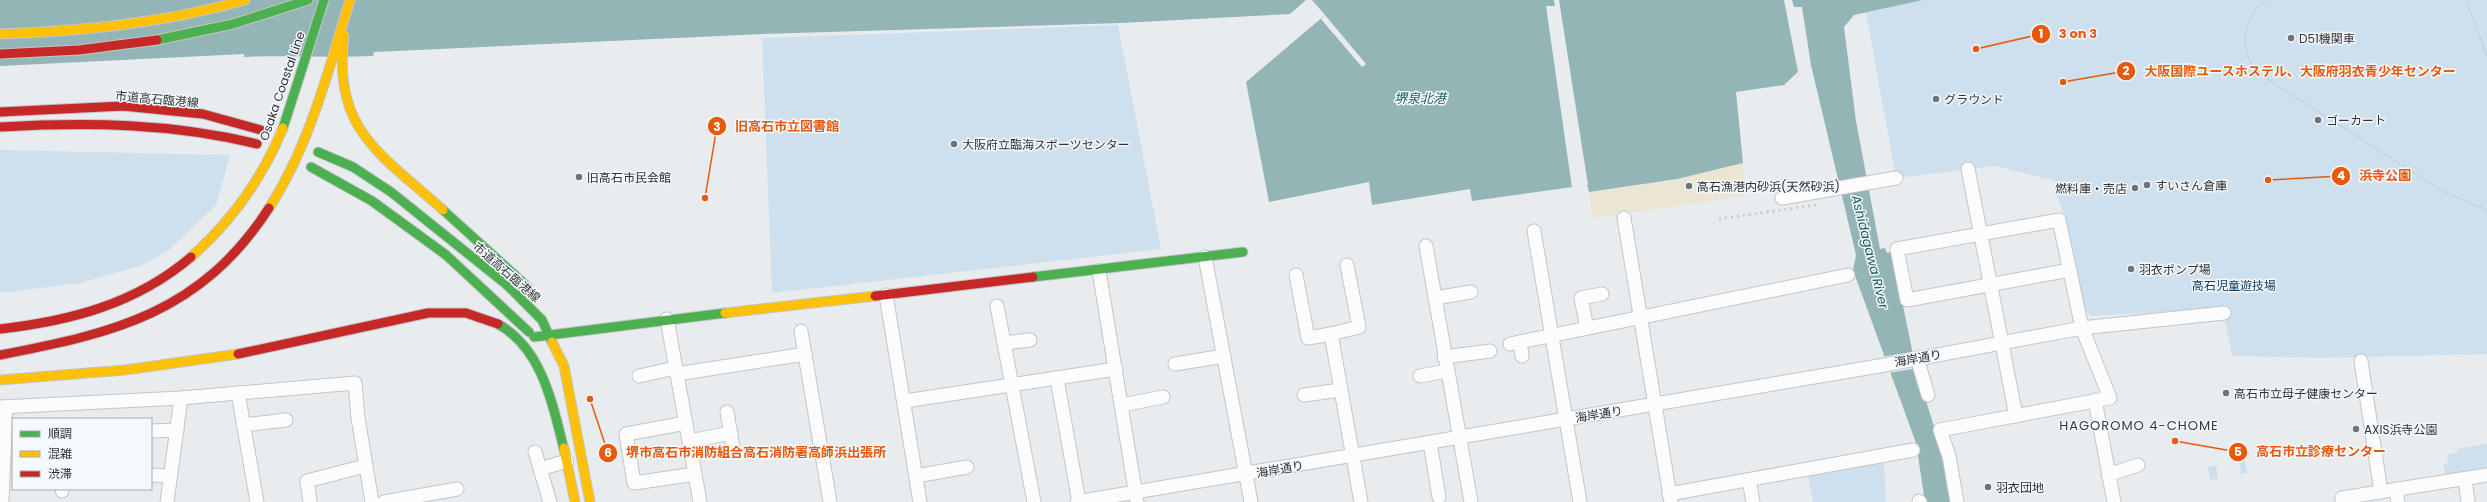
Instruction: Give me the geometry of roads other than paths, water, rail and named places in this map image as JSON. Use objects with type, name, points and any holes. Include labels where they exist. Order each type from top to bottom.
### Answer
[{"type":"main road","points":[[0,34],[83,30],[133,24],[191,14],[246,0]]},
{"type":"main road","points":[[0,54],[85,50],[145,44],[200,33],[249,20],[308,0]]},
{"type":"main road","name":"Osaka Coastal Line","points":[[0,329],[40,324],[105,307],[149,286],[188,260],[231,220],[250,192],[276,144],[324,0]]},
{"type":"main road","points":[[0,355],[74,341],[122,327],[154,312],[190,291],[219,267],[261,218],[293,166],[340,41],[349,2]]},
{"type":"main road","points":[[340,41],[341,77],[345,104],[354,122],[369,143],[538,296]]},
{"type":"main road","name":"市道高石臨港線","points":[[0,112],[123,106],[203,114],[261,130]]},
{"type":"main road","points":[[0,127],[147,126],[187,130],[257,144]]},
{"type":"main road","name":"市道高石臨港線","points":[[318,152],[353,167],[391,192],[523,299],[554,335]]},
{"type":"main road","points":[[312,168],[372,201],[446,255],[536,344],[550,377],[575,502]]},
{"type":"main road","points":[[536,344],[554,335],[667,318],[886,296],[1099,271],[1243,252]]},
{"type":"main road","points":[[0,380],[96,374],[248,352],[429,313],[480,315],[504,326],[524,344],[540,372],[567,461]]},
{"type":"main road","points":[[554,322],[554,335],[564,366],[590,502]]},
{"type":"main road","points":[[0,325],[40,324]]},
{"type":"street","points":[[1968,169],[1989,285],[2002,342],[2016,416]]},
{"type":"street","points":[[1782,198],[1896,178]]},
{"type":"street","points":[[1624,218],[1642,317],[1670,498],[1749,480],[1913,450]]},
{"type":"street","points":[[1957,502],[1949,456],[1940,430],[2110,398],[2082,328],[2070,270],[2059,220],[1897,249],[1907,300],[2070,270]]},
{"type":"street","points":[[1534,231],[1550,336],[1567,419],[1580,502]]},
{"type":"street","points":[[1426,246],[1444,357],[1471,502]]},
{"type":"street","points":[[1205,257],[1251,502]]},
{"type":"street","points":[[1296,275],[1308,338],[1331,334],[1359,327],[1347,265]]},
{"type":"street","points":[[1099,271],[1136,497]]},
{"type":"street","points":[[1522,356],[1515,343],[1848,275]]},
{"type":"street","points":[[1435,298],[1471,292]]},
{"type":"street","points":[[1587,328],[1581,298],[1602,294]]},
{"type":"street","points":[[886,296],[920,502]]},
{"type":"street","points":[[998,306],[1011,384],[1034,502]]},
{"type":"street","name":"海岸通り","points":[[1078,502],[1136,497],[1246,475],[1656,405],[2082,328],[2224,313]]},
{"type":"street","points":[[667,318],[700,502]]},
{"type":"street","points":[[801,330],[830,502]]},
{"type":"street","points":[[1331,334],[1361,502]]},
{"type":"street","points":[[1004,343],[1030,340]]},
{"type":"street","points":[[1444,357],[1490,351]]},
{"type":"street","points":[[639,376],[805,354]]},
{"type":"street","points":[[1175,364],[1224,356]]},
{"type":"street","points":[[1917,358],[1928,395]]},
{"type":"street","points":[[2361,361],[2381,492]]},
{"type":"street","points":[[904,401],[1116,369]]},
{"type":"street","points":[[1420,376],[1447,371]]},
{"type":"street","points":[[1057,379],[1078,502]]},
{"type":"street","points":[[2,502],[3,407],[181,398],[355,384],[365,466],[372,502]]},
{"type":"street","points":[[1304,395],[1340,390]]},
{"type":"street","points":[[238,394],[257,502]]},
{"type":"street","points":[[1122,405],[1163,397]]},
{"type":"street","points":[[167,502],[181,398]]},
{"type":"street","points":[[2095,400],[2114,502]]},
{"type":"street","points":[[727,412],[733,448]]},
{"type":"street","points":[[244,425],[286,420]]},
{"type":"street","points":[[686,423],[626,434],[634,483],[694,474]]},
{"type":"street","points":[[152,431],[177,430]]},
{"type":"street","points":[[689,441],[731,433]]},
{"type":"street","points":[[1430,443],[1439,497]]},
{"type":"street","points":[[534,452],[550,502]]},
{"type":"street","points":[[540,469],[567,461]]},
{"type":"street","points":[[2108,475],[2138,465]]},
{"type":"street","points":[[310,502],[307,481],[365,466]]},
{"type":"street","points":[[916,476],[967,467]]},
{"type":"street","points":[[152,475],[170,476]]},
{"type":"street","points":[[2342,502],[2342,498],[2381,492],[2397,496],[2487,475]]},
{"type":"street","points":[[2465,479],[2468,502]]},
{"type":"street","points":[[1749,480],[1753,502]]},
{"type":"street","points":[[384,502],[457,489]]},
{"type":"water","points":[[0,0],[1306,0],[1290,14],[1121,23],[763,34],[374,52],[373,56],[244,57],[244,54],[0,66]]},
{"type":"water","name":"堺泉北港","points":[[1312,0],[1923,0],[1854,15],[1844,27],[1856,121],[1880,249],[1885,248],[1887,253],[1892,252],[1916,369],[1946,465],[1952,502],[1925,502],[1916,443],[1853,270],[1856,255],[1811,65],[1787,87],[1784,85],[1736,92],[1743,163],[1677,179],[1589,192],[1587,185],[1472,201],[1470,189],[1372,205],[1369,182],[1269,202],[1246,82],[1325,15]]},
{"type":"tram line","points":[[2267,0],[2258,7],[2252,15],[2245,35],[2245,45],[2248,56],[2252,65],[2259,74],[2444,192],[2487,210]]},
{"type":"tram line","points":[[2466,0],[2487,56]]},
{"type":"railway","points":[[1719,219],[1816,205]]},
{"type":"place","name":"D51機関車","points":[[2291,38]]},
{"type":"place","name":"3 on 3","points":[[1976,49]]},
{"type":"place","name":"大阪国際ユースホステル、大阪府羽衣青少年センター","points":[[2063,82]]},
{"type":"place","name":"グラウンド","points":[[1936,99]]},
{"type":"place","name":"ゴーカート","points":[[2318,120]]},
{"type":"place","name":"大阪府立臨海スポーツセンター","points":[[954,144]]},
{"type":"place","name":"旧高石市民会館","points":[[579,177]]},
{"type":"place","name":"浜寺公園","points":[[2268,180]]},
{"type":"place","name":"すいさん倉庫","points":[[2147,185]]},
{"type":"place","name":"高石漁港内砂浜(天然砂浜)","points":[[1689,186]]},
{"type":"place","name":"燃料庫・売店","points":[[2135,188]]},
{"type":"place","name":"旧高石市立図書館","points":[[705,198]]},
{"type":"place","name":"羽衣ポンプ場","points":[[2131,269]]},
{"type":"place","name":"高石市立母子健康センター","points":[[2226,393]]},
{"type":"place","name":"堺市高石市消防組合高石消防署高師浜出張所","points":[[590,399]]},
{"type":"place","name":"AXIS浜寺公園","points":[[2356,429]]},
{"type":"place","name":"高石市立診療センター","points":[[2175,441]]},
{"type":"place","name":"羽衣団地","points":[[1988,487]]},
{"type":"district","name":"HAGOROMO 4-CHOME","points":[[2139,425]]},
{"type":"water label","name":"Ashidagawa River","points":[[1870,252]]},
{"type":"park label","name":"高石児童遊技場","points":[[2234,285]]}]
